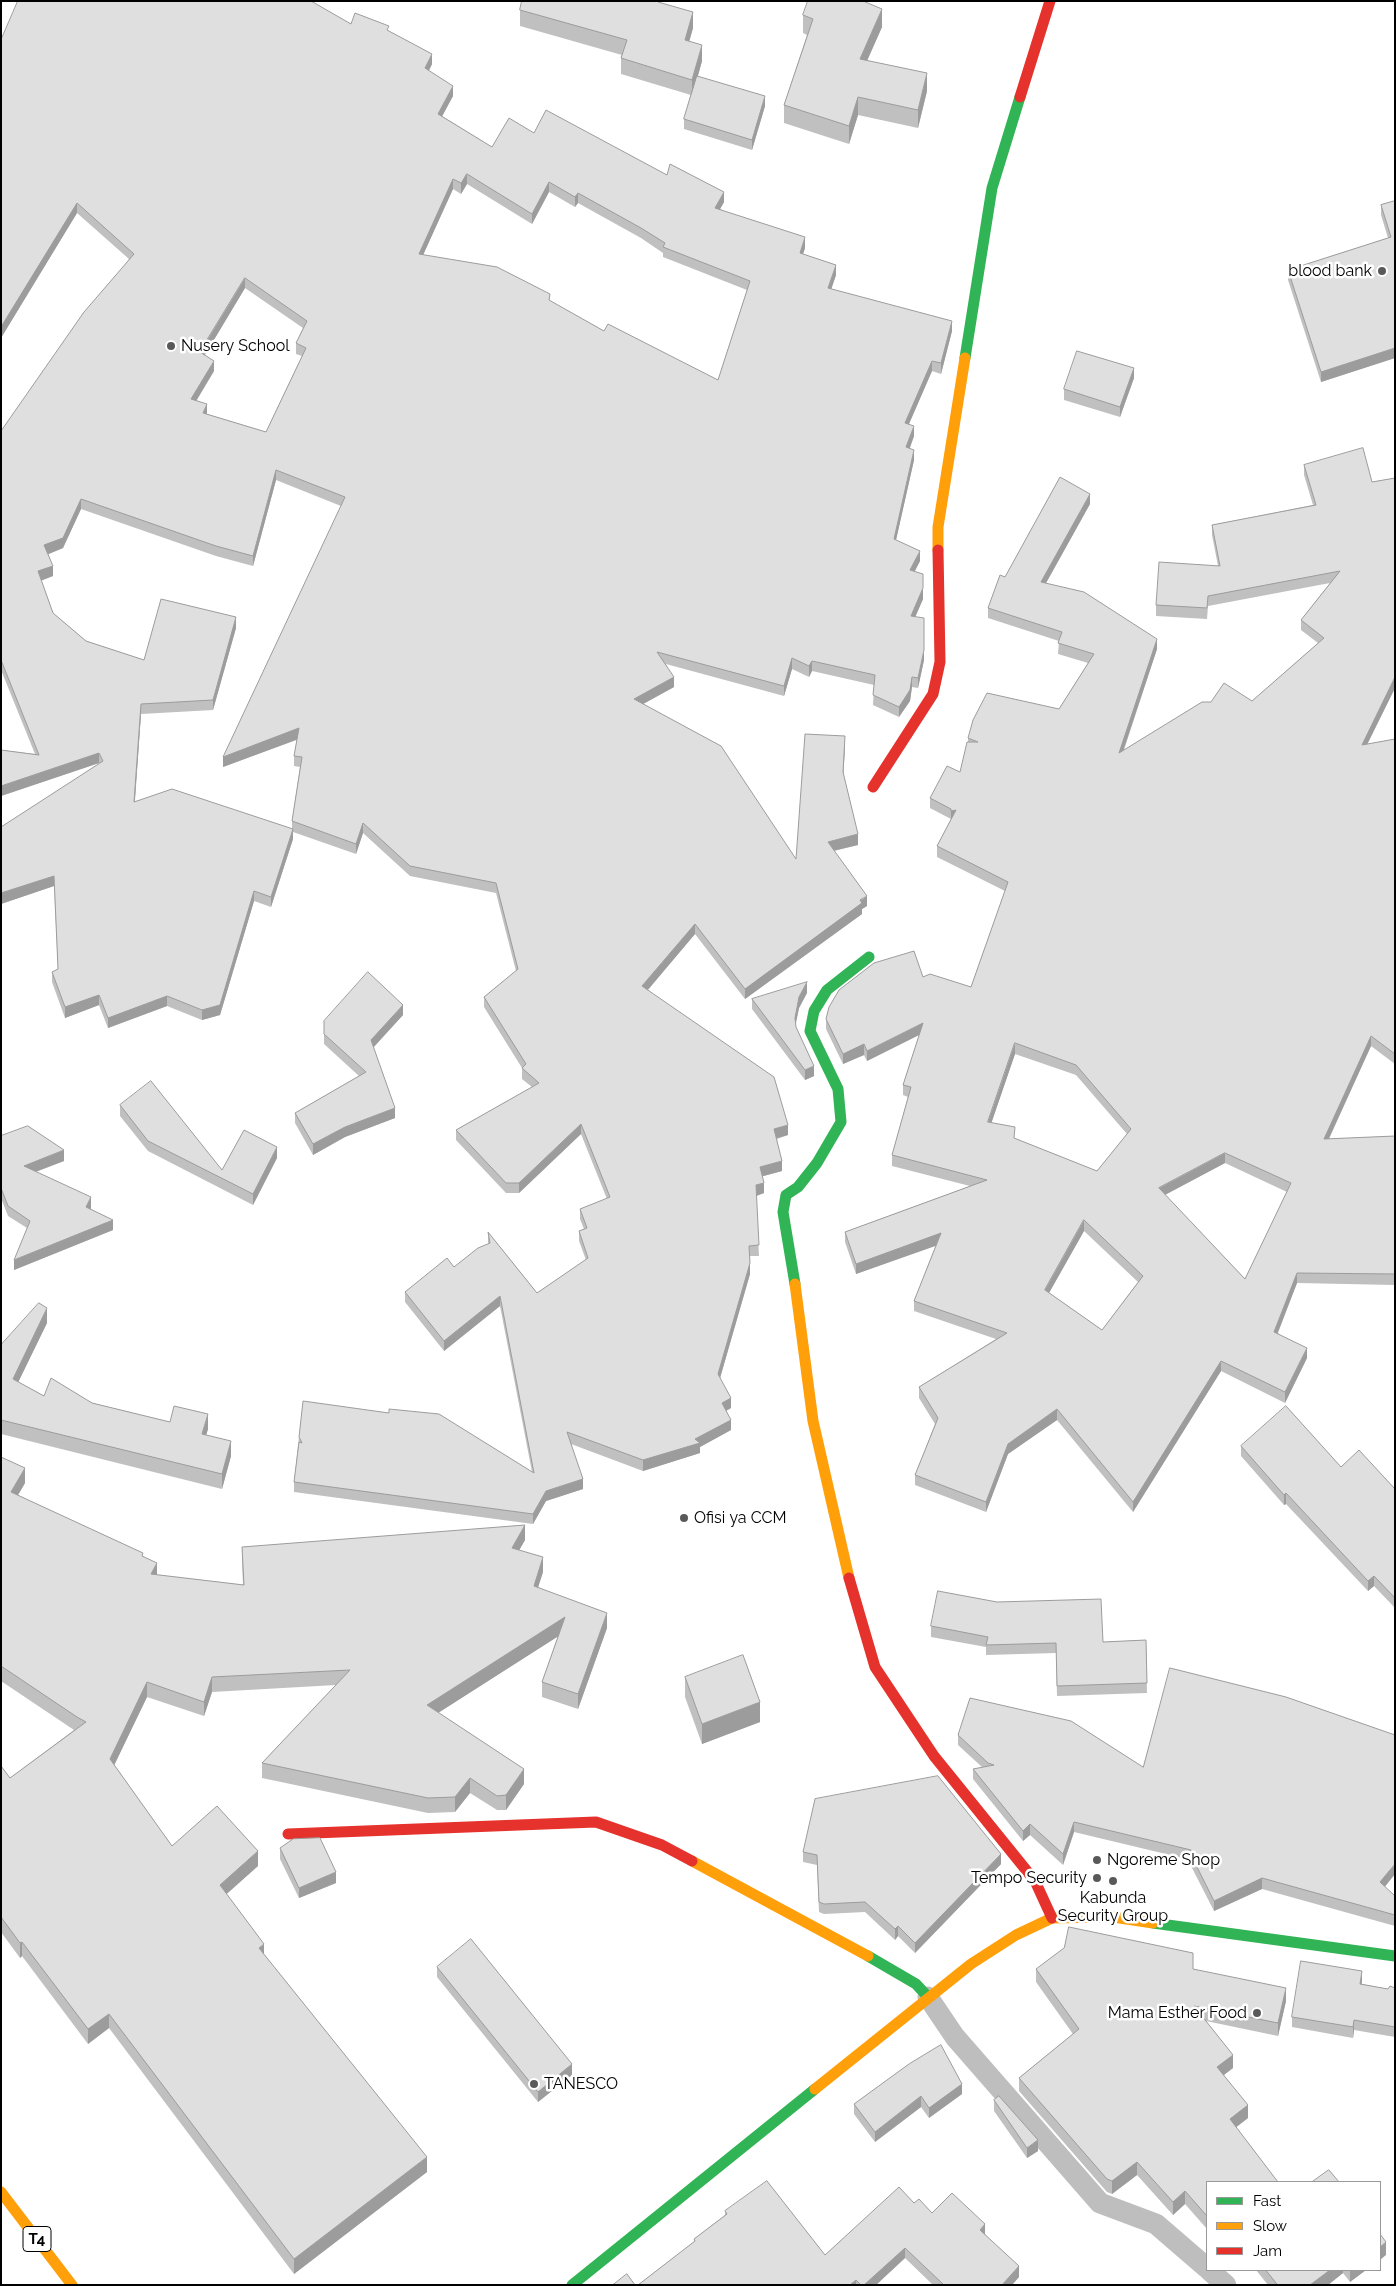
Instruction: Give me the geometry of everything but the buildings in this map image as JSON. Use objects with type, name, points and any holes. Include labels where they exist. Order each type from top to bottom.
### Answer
[{"type":"main road","points":[[873,787],[934,694],[940,662],[938,526],[992,188],[1050,1]]},
{"type":"main road","points":[[869,956],[827,990],[814,1011],[810,1031],[838,1089],[841,1122],[817,1163],[798,1187],[786,1195],[783,1212],[796,1287],[813,1421],[843,1558],[875,1667],[934,1756],[1034,1881],[1052,1918]]},
{"type":"main road","points":[[288,1834],[596,1822],[662,1845],[891,1968],[916,1984],[928,1998]]},
{"type":"main road","points":[[572,2285],[979,1959],[1016,1935],[1052,1918],[1113,1918],[1395,1956]]},
{"type":"main road","name":"T4","points":[[1,2192],[72,2285]]},
{"type":"lane","points":[[928,1998],[955,2037],[1100,2203],[1156,2224],[1206,2267]]},
{"type":"lane","points":[[1210,2271],[1226,2285]]},
{"type":"traffic: fast","points":[[965,358],[992,188],[1020,97]]},
{"type":"traffic: fast","points":[[795,1284],[783,1212],[786,1195],[798,1187],[817,1163],[841,1122],[838,1089],[810,1031],[814,1011],[827,990],[869,957]]},
{"type":"traffic: fast","points":[[1153,1923],[1395,1956]]},
{"type":"traffic: fast","points":[[868,1956],[916,1984],[928,1997]]},
{"type":"traffic: fast","points":[[572,2285],[815,2089]]},
{"type":"traffic: slow","points":[[938,550],[938,527],[965,358]]},
{"type":"traffic: slow","points":[[795,1284],[813,1421],[849,1578]]},
{"type":"traffic: slow","points":[[692,1861],[868,1956]]},
{"type":"traffic: slow","points":[[815,2089],[971,1964],[1016,1935],[1052,1918],[1113,1917],[1153,1923]]},
{"type":"traffic: slow","points":[[1,2192],[72,2285]]},
{"type":"traffic: jam","points":[[1020,97],[1050,1]]},
{"type":"traffic: jam","points":[[873,787],[933,694],[940,662],[938,550]]},
{"type":"traffic: jam","points":[[849,1578],[875,1667],[934,1756],[1035,1881],[1052,1918]]},
{"type":"traffic: jam","points":[[288,1834],[596,1822],[662,1845],[692,1861]]},
{"type":"place","name":"blood bank","points":[[1382,271]]},
{"type":"place","name":"Nusery School","points":[[171,346]]},
{"type":"place","name":"Ofisi ya CCM","points":[[684,1518]]},
{"type":"place","name":"Ngoreme Shop","points":[[1097,1860]]},
{"type":"place","name":"Tempo Security","points":[[1097,1878]]},
{"type":"place","name":"Kabunda Security Group","points":[[1113,1881]]},
{"type":"place","name":"Mama Esther Food","points":[[1257,2013]]},
{"type":"place","name":"TANESCO","points":[[534,2084]]}]
